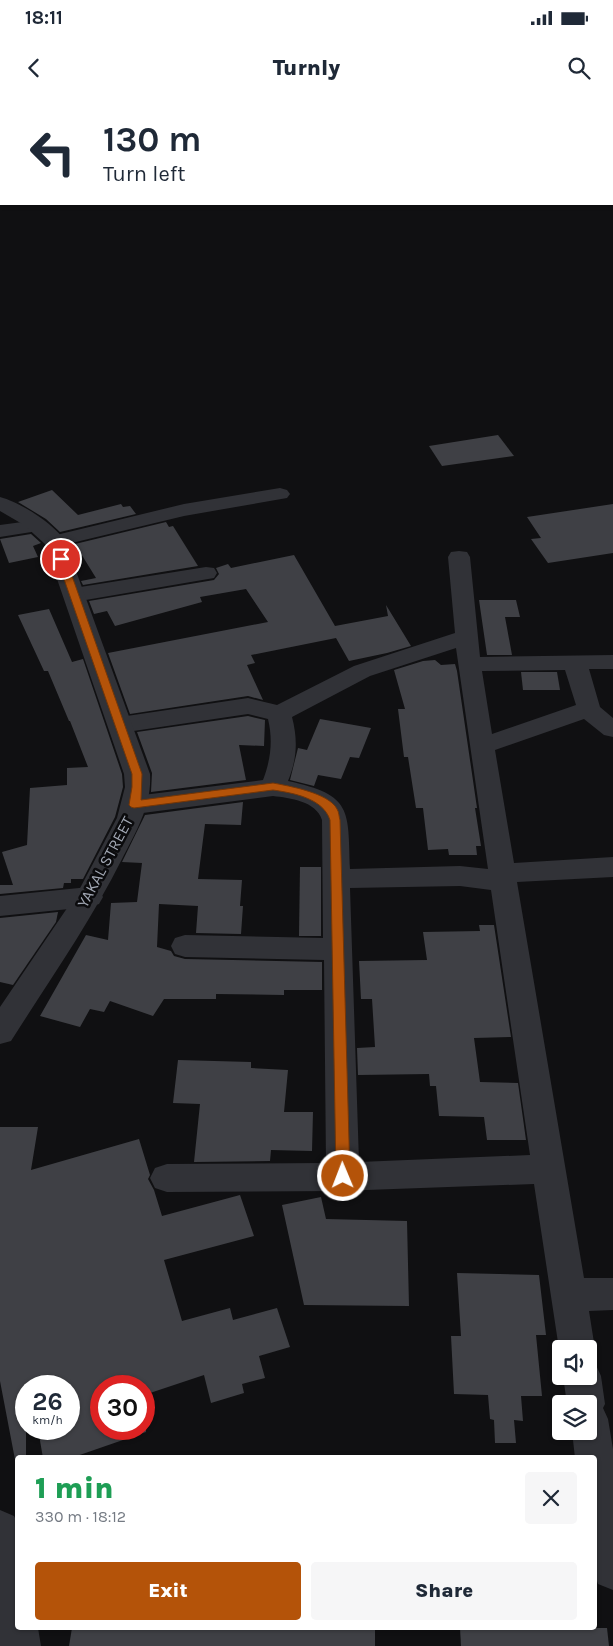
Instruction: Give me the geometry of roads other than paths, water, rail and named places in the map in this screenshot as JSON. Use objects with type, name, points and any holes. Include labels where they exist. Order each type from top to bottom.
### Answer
[{"type":"street","points":[[0,531],[46,534],[280,494]]},
{"type":"street","points":[[0,503],[17,511],[46,534]]},
{"type":"street","name":"YAKAL STREET","points":[[0,1032],[89,897],[130,818],[138,787],[137,774],[74,595],[46,534]]},
{"type":"street","points":[[459,557],[468,651],[482,746],[576,1340]]},
{"type":"street","points":[[74,595],[206,573]]},
{"type":"street","points":[[120,725],[248,706],[259,707],[279,714],[362,671],[468,651],[575,663],[613,662]]},
{"type":"street","points":[[575,663],[589,709],[598,719],[613,729]]},
{"type":"street","points":[[482,746],[589,709]]},
{"type":"street","points":[[273,787],[284,762],[286,746],[279,714]]},
{"type":"street","points":[[134,805],[273,787],[293,790],[313,797],[332,809],[335,820],[343,1176]]},
{"type":"street","points":[[336,879],[460,876],[502,878],[613,867]]},
{"type":"street","points":[[0,906],[89,897]]},
{"type":"street","points":[[185,946],[337,949]]},
{"type":"street","points":[[167,1178],[343,1176],[549,1169]]},
{"type":"street","points":[[569,1295],[613,1294]]},
{"type":"street","points":[[592,1440],[595,1455]]},
{"type":"street","points":[[597,1470],[613,1570]]},
{"type":"street","points":[[0,1530],[15,1617]]},
{"type":"street","points":[[17,1630],[20,1646]]}]
